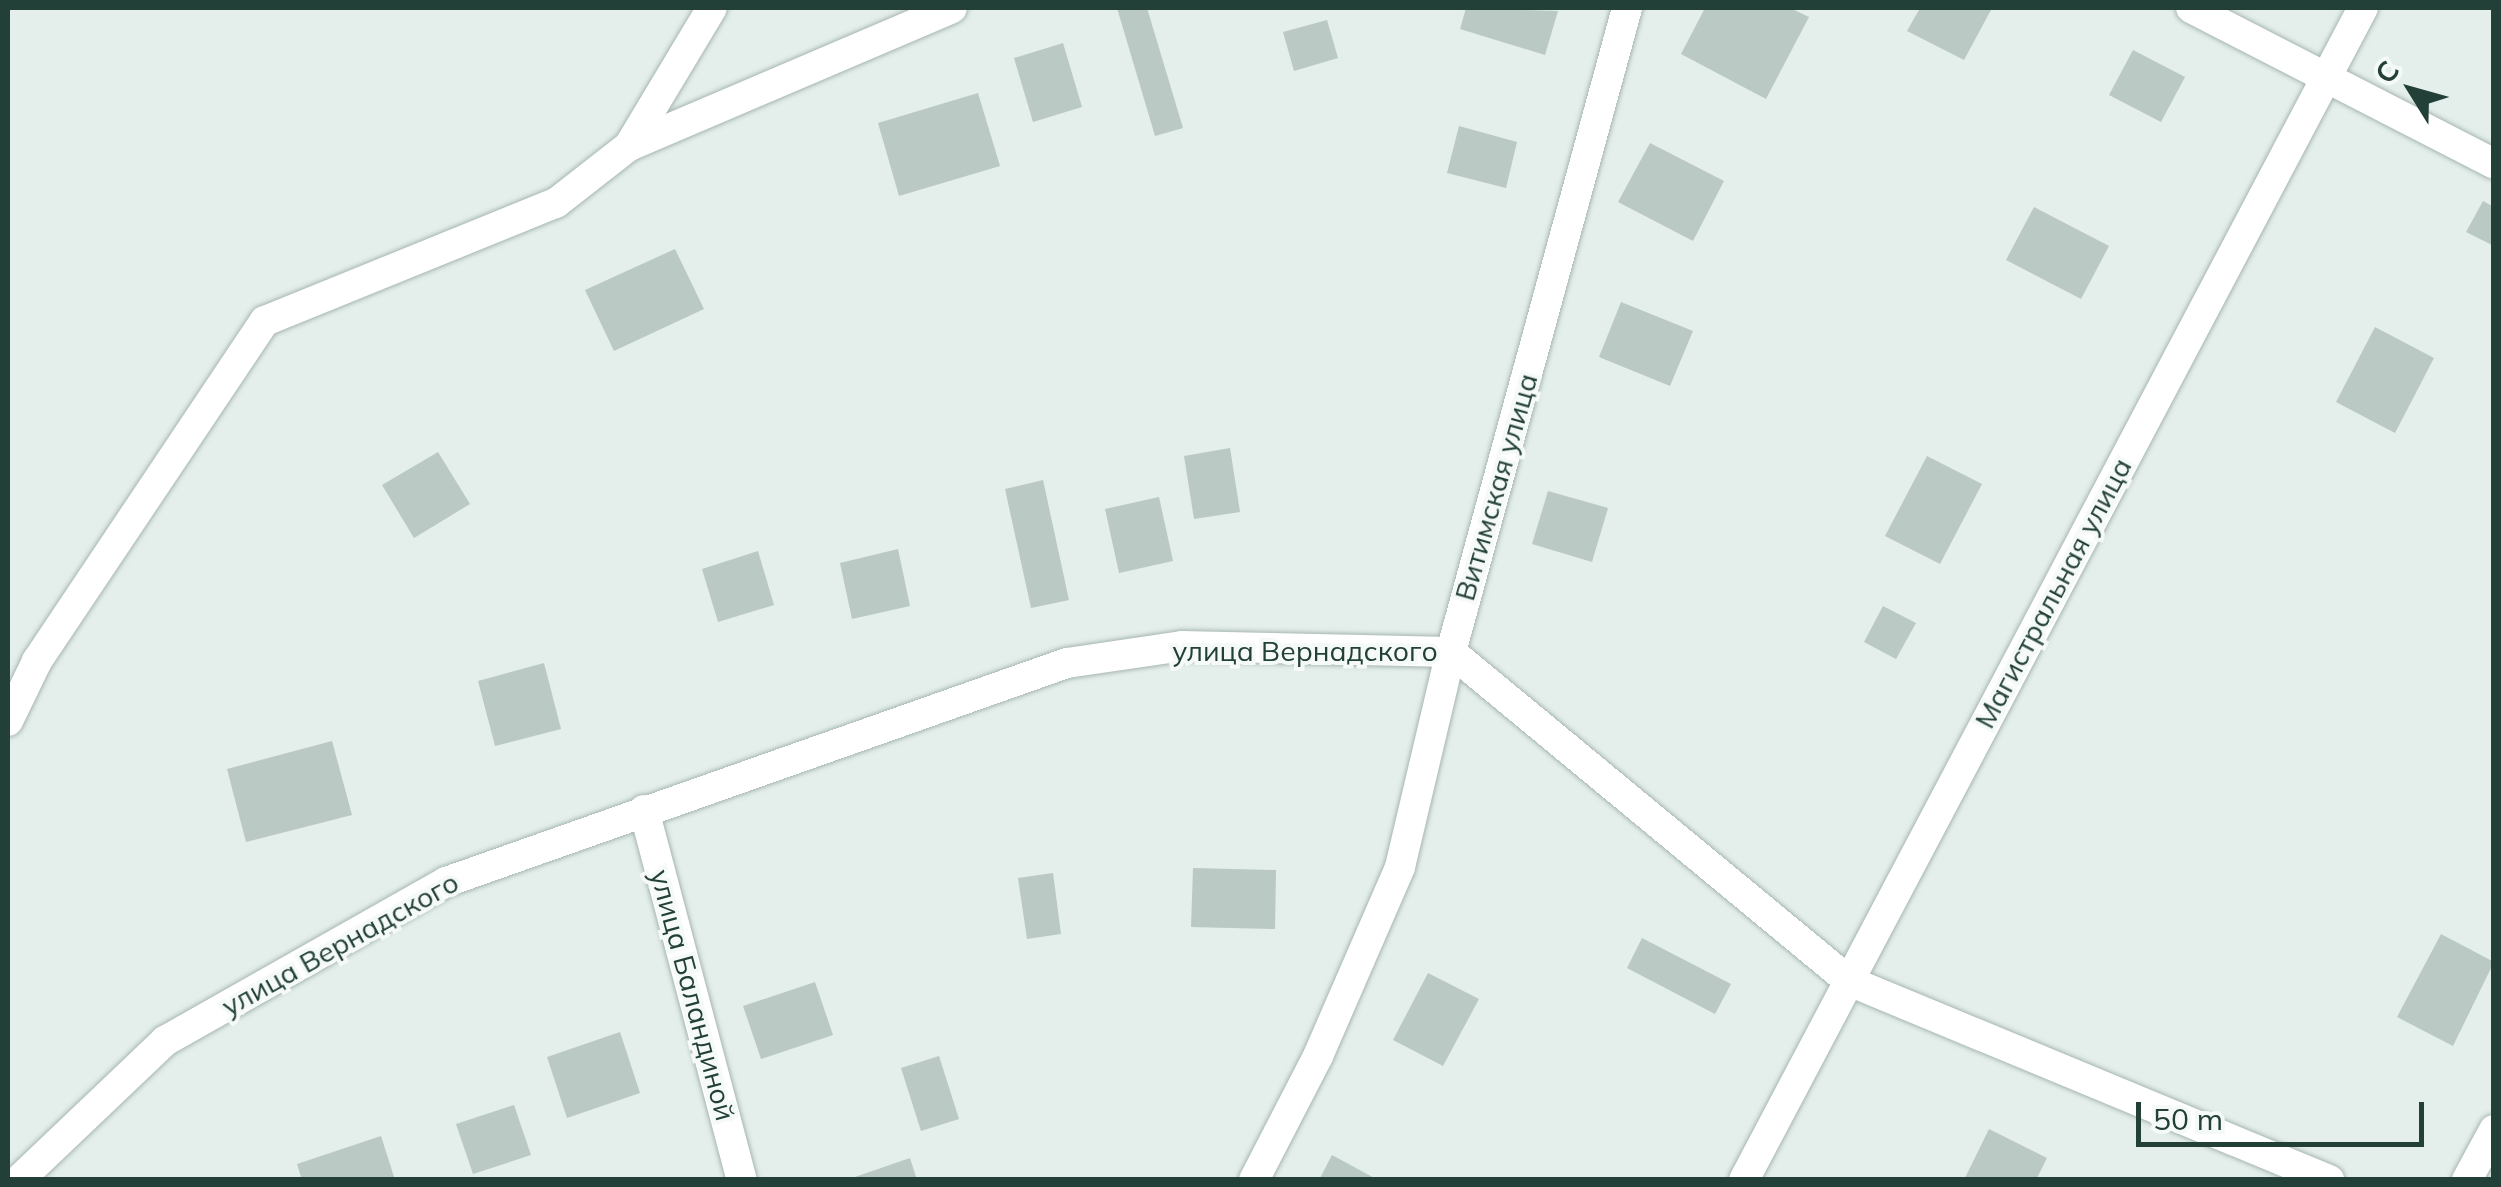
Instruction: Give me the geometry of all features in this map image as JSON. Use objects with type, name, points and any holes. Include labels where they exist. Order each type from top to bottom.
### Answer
[{"type":"street","points":[[629,146],[712,8]]},
{"type":"street","points":[[8,721],[37,661],[265,321],[556,203],[629,146],[952,8]]},
{"type":"street","name":"Витимская улица","points":[[1254,1180],[1318,1056],[1400,867],[1451,652],[1628,8]]},
{"type":"street","points":[[2192,8],[2494,164]]},
{"type":"street","name":"Магистральная улица","points":[[1744,1180],[2362,8]]},
{"type":"street","name":"улица Вернадского","points":[[15,1180],[166,1040],[446,882],[1067,663],[1182,646],[1451,652],[1849,982],[2329,1180]]},
{"type":"street","name":"улица Баландиной","points":[[644,810],[742,1180]]},
{"type":"street","points":[[2467,1180],[2494,1130]]},
{"type":"street","points":[[8,1173],[15,1180]]},
{"type":"building","points":[[1117,8],[1147,8],[1183,128],[1155,136]]},
{"type":"building","points":[[1466,8],[1558,11],[1545,55],[1460,29]]},
{"type":"building","points":[[1705,8],[1790,8],[1809,17],[1766,99],[1681,54]]},
{"type":"building","points":[[1920,8],[1992,8],[1964,60],[1907,31]]},
{"type":"building","points":[[1327,20],[1338,58],[1294,71],[1283,32]]},
{"type":"building","points":[[1063,43],[1082,107],[1033,122],[1014,58]]},
{"type":"building","points":[[2133,50],[2185,77],[2161,122],[2109,95]]},
{"type":"building","points":[[978,93],[1000,166],[899,196],[878,123]]},
{"type":"building","points":[[1459,126],[1517,142],[1506,188],[1447,173]]},
{"type":"building","points":[[1650,143],[1724,181],[1693,241],[1618,202]]},
{"type":"building","points":[[2483,201],[2494,207],[2494,246],[2466,232]]},
{"type":"building","points":[[2034,207],[2109,246],[2081,299],[2006,260]]},
{"type":"building","points":[[675,249],[704,309],[614,351],[585,290]]},
{"type":"building","points":[[1621,302],[1693,331],[1670,386],[1599,357]]},
{"type":"building","points":[[2375,327],[2434,358],[2395,433],[2336,402]]},
{"type":"building","points":[[1230,448],[1240,512],[1194,519],[1184,456]]},
{"type":"building","points":[[438,452],[470,504],[414,538],[382,485]]},
{"type":"building","points":[[1927,456],[1982,484],[1940,564],[1885,536]]},
{"type":"building","points":[[1043,480],[1069,600],[1031,608],[1005,489]]},
{"type":"building","points":[[1548,491],[1608,508],[1592,562],[1532,544]]},
{"type":"building","points":[[1159,497],[1173,561],[1119,573],[1105,509]]},
{"type":"building","points":[[898,549],[910,606],[852,619],[840,563]]},
{"type":"building","points":[[758,551],[774,605],[718,622],[702,569]]},
{"type":"building","points":[[1883,606],[1916,623],[1896,659],[1864,642]]},
{"type":"building","points":[[544,663],[561,729],[495,746],[478,681]]},
{"type":"building","points":[[332,741],[352,815],[246,842],[227,769]]},
{"type":"building","points":[[1193,868],[1276,870],[1275,929],[1191,927]]},
{"type":"building","points":[[1053,873],[1061,934],[1027,939],[1018,878]]},
{"type":"building","points":[[2441,934],[2494,962],[2453,1046],[2397,1017]]},
{"type":"building","points":[[1642,938],[1731,984],[1715,1014],[1627,968]]},
{"type":"building","points":[[1428,973],[1479,999],[1443,1066],[1393,1040]]},
{"type":"building","points":[[815,982],[833,1035],[761,1059],[743,1006]]},
{"type":"building","points":[[620,1032],[640,1093],[567,1118],[547,1057]]},
{"type":"building","points":[[939,1056],[959,1119],[921,1131],[901,1068]]},
{"type":"building","points":[[514,1105],[531,1155],[473,1174],[456,1124]]},
{"type":"building","points":[[1989,1129],[2047,1158],[2036,1180],[1964,1180]]},
{"type":"building","points":[[381,1136],[395,1180],[302,1180],[297,1164]]},
{"type":"building","points":[[1332,1155],[1378,1180],[1319,1180]]},
{"type":"building","points":[[910,1158],[917,1180],[849,1179]]}]
